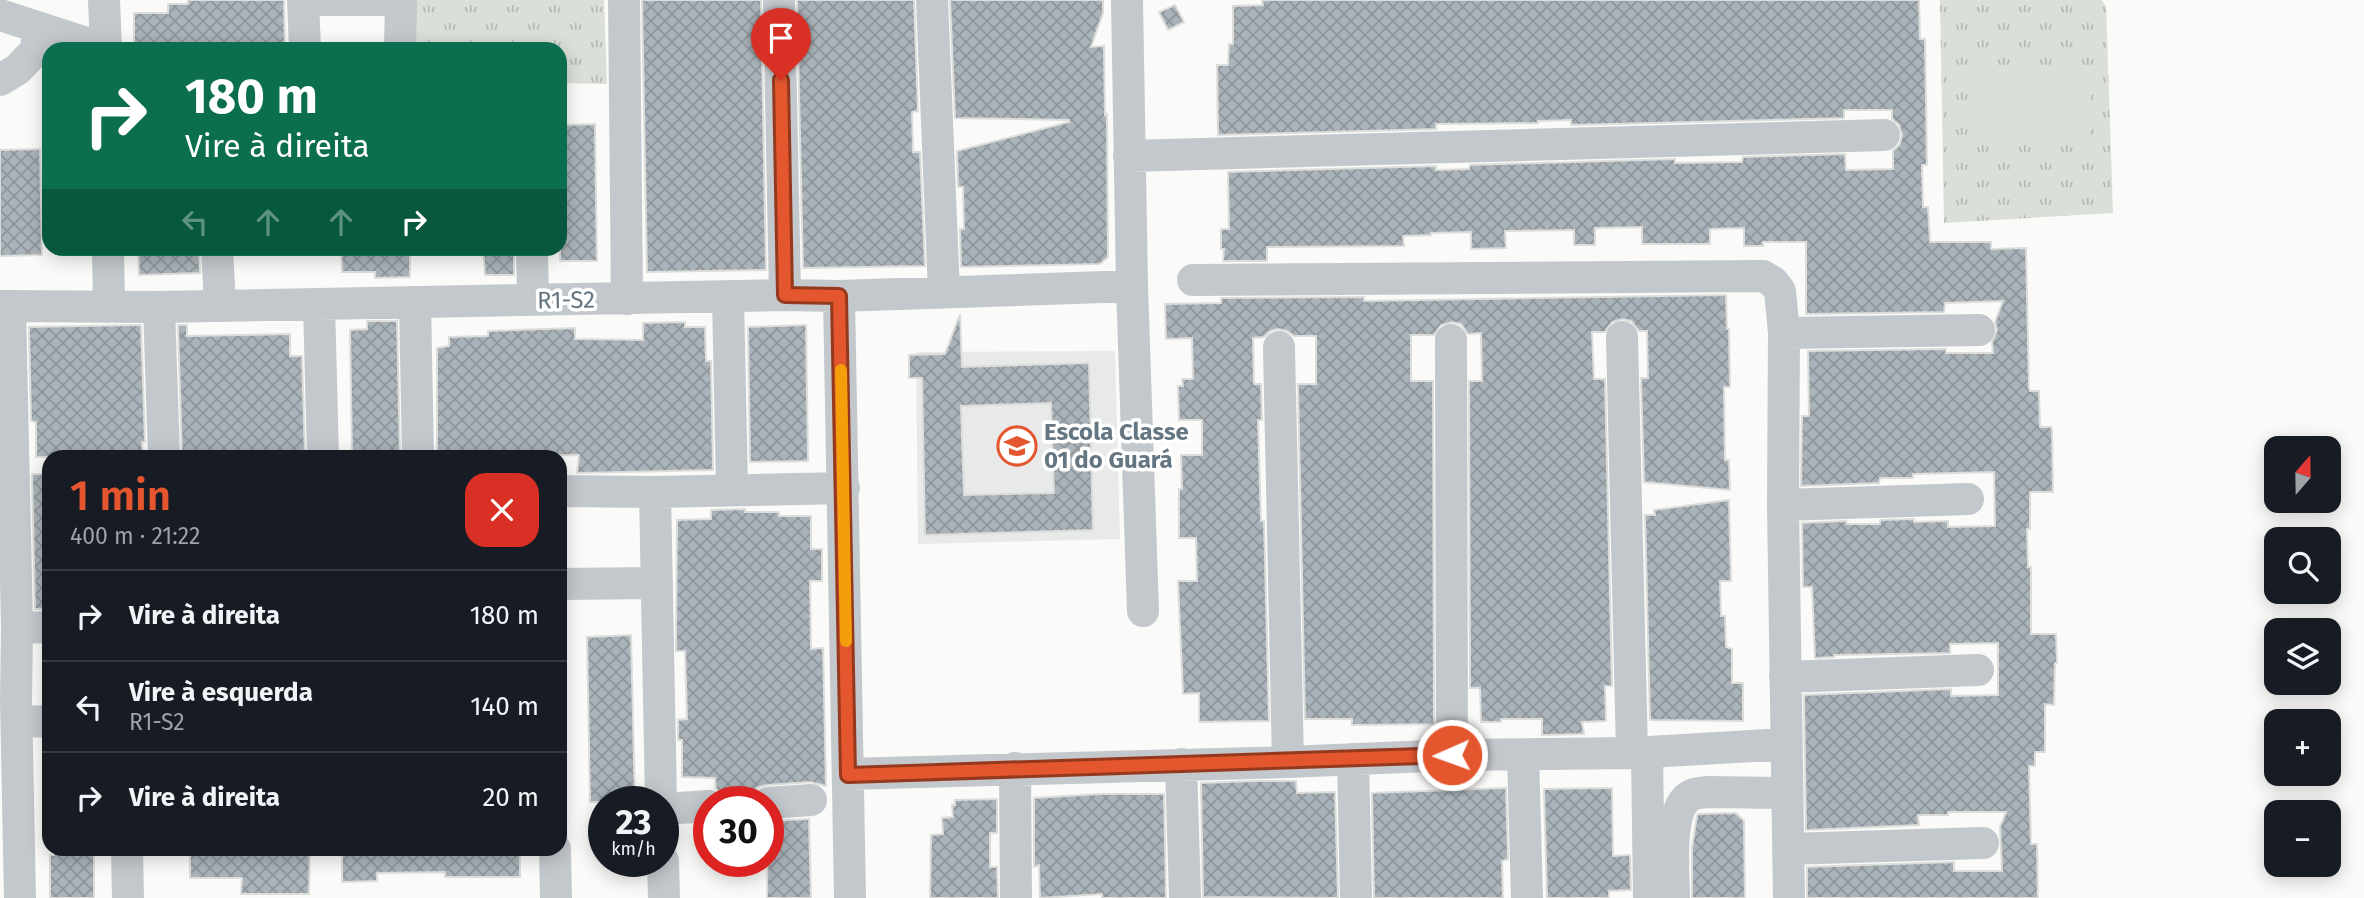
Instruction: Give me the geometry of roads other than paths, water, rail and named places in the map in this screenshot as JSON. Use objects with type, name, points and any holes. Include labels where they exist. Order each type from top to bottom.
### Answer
[{"type":"street","points":[[104,0],[105,42]]},
{"type":"street","points":[[305,42],[303,1],[392,0]]},
{"type":"street","points":[[400,42],[401,0]]},
{"type":"street","points":[[624,0],[627,299]]},
{"type":"street","points":[[779,0],[785,295]]},
{"type":"street","points":[[932,0],[944,292]]},
{"type":"street","points":[[1127,0],[1132,286],[1143,611]]},
{"type":"street","points":[[0,15],[41,43]]},
{"type":"street","points":[[0,50],[41,43]]},
{"type":"street","points":[[0,80],[18,69],[41,43]]},
{"type":"street","points":[[1129,156],[1884,135]]},
{"type":"street","points":[[108,256],[109,307]]},
{"type":"street","points":[[217,256],[220,305]]},
{"type":"street","points":[[532,256],[533,300]]},
{"type":"street","points":[[1193,280],[1763,276],[1773,282],[1780,291],[1784,333],[1783,505],[1789,898]]},
{"type":"street","name":"R1-S2","points":[[5,306],[159,307],[839,296],[1132,286]]},
{"type":"street","points":[[839,296],[850,898]]},
{"type":"street","points":[[728,297],[732,489]]},
{"type":"street","points":[[415,302],[418,450]]},
{"type":"street","points":[[319,304],[323,450]]},
{"type":"street","points":[[5,306],[17,628],[11,708],[20,898]]},
{"type":"street","points":[[159,307],[164,450]]},
{"type":"street","points":[[1784,333],[1979,330]]},
{"type":"street","points":[[1622,337],[1639,753],[1649,898]]},
{"type":"street","points":[[1451,340],[1452,755]]},
{"type":"street","points":[[1279,347],[1288,762]]},
{"type":"street","points":[[567,491],[844,488]]},
{"type":"street","points":[[655,492],[661,786]]},
{"type":"street","points":[[1783,505],[1968,499]]},
{"type":"street","points":[[567,584],[657,583]]},
{"type":"street","points":[[17,628],[42,627]]},
{"type":"street","points":[[1785,677],[1978,670]]},
{"type":"street","points":[[11,708],[42,719]]},
{"type":"street","points":[[848,775],[1452,755],[1639,753],[1786,744]]},
{"type":"street","points":[[1523,755],[1527,898]]},
{"type":"street","points":[[1353,759],[1356,898]]},
{"type":"street","points":[[1181,764],[1185,898]]},
{"type":"street","points":[[1015,768],[1016,898]]},
{"type":"street","points":[[1674,898],[1675,826],[1685,799],[1695,793],[1707,792],[1786,793]]},
{"type":"street","points":[[784,802],[811,800]]},
{"type":"street","points":[[1788,849],[1983,843]]},
{"type":"street","points":[[127,856],[128,898]]},
{"type":"street","points":[[555,856],[556,898]]},
{"type":"street","points":[[663,877],[664,898]]},
{"type":"place","name":"Escola Classe 01 do Guará","points":[[1017,446]]}]
